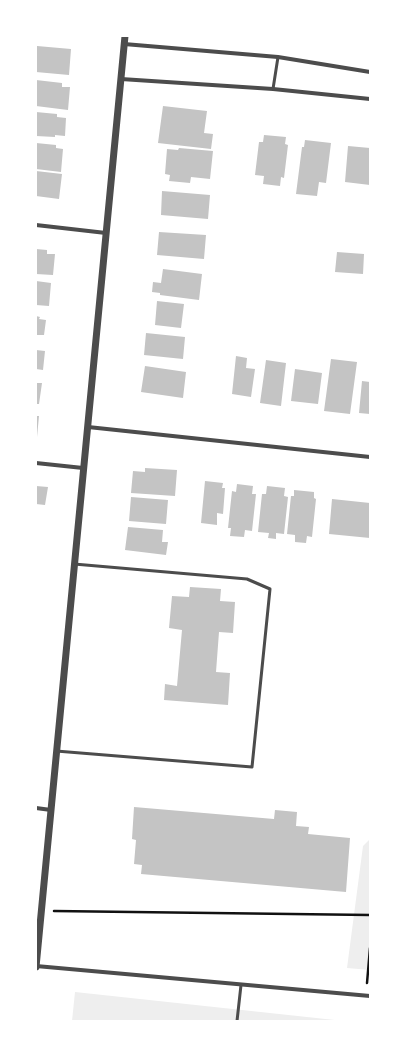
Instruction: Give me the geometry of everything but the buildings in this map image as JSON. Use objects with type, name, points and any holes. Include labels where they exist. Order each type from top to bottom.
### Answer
[{"type":"street","points":[[124,36],[36,966],[368,996]]},
{"type":"street","points":[[124,44],[278,57],[370,72]]},
{"type":"street","points":[[120,79],[273,89],[370,99]]},
{"type":"street","points":[[36,225],[106,233]]},
{"type":"street","points":[[88,428],[370,457]]},
{"type":"street","points":[[36,463],[83,468]]},
{"type":"street","points":[[36,808],[51,810]]},
{"type":"lane","points":[[273,89],[278,57]]},
{"type":"lane","points":[[56,750],[252,767],[270,589],[247,579],[73,564]]},
{"type":"lane","points":[[237,1021],[241,985]]},
{"type":"path","points":[[41,911],[370,915]]},
{"type":"path","points":[[368,996],[370,948]]},
{"type":"shaded area","points":[[370,839],[370,970],[347,968],[363,846]]},
{"type":"shaded area","points":[[75,992],[344,1021],[72,1021]]}]
